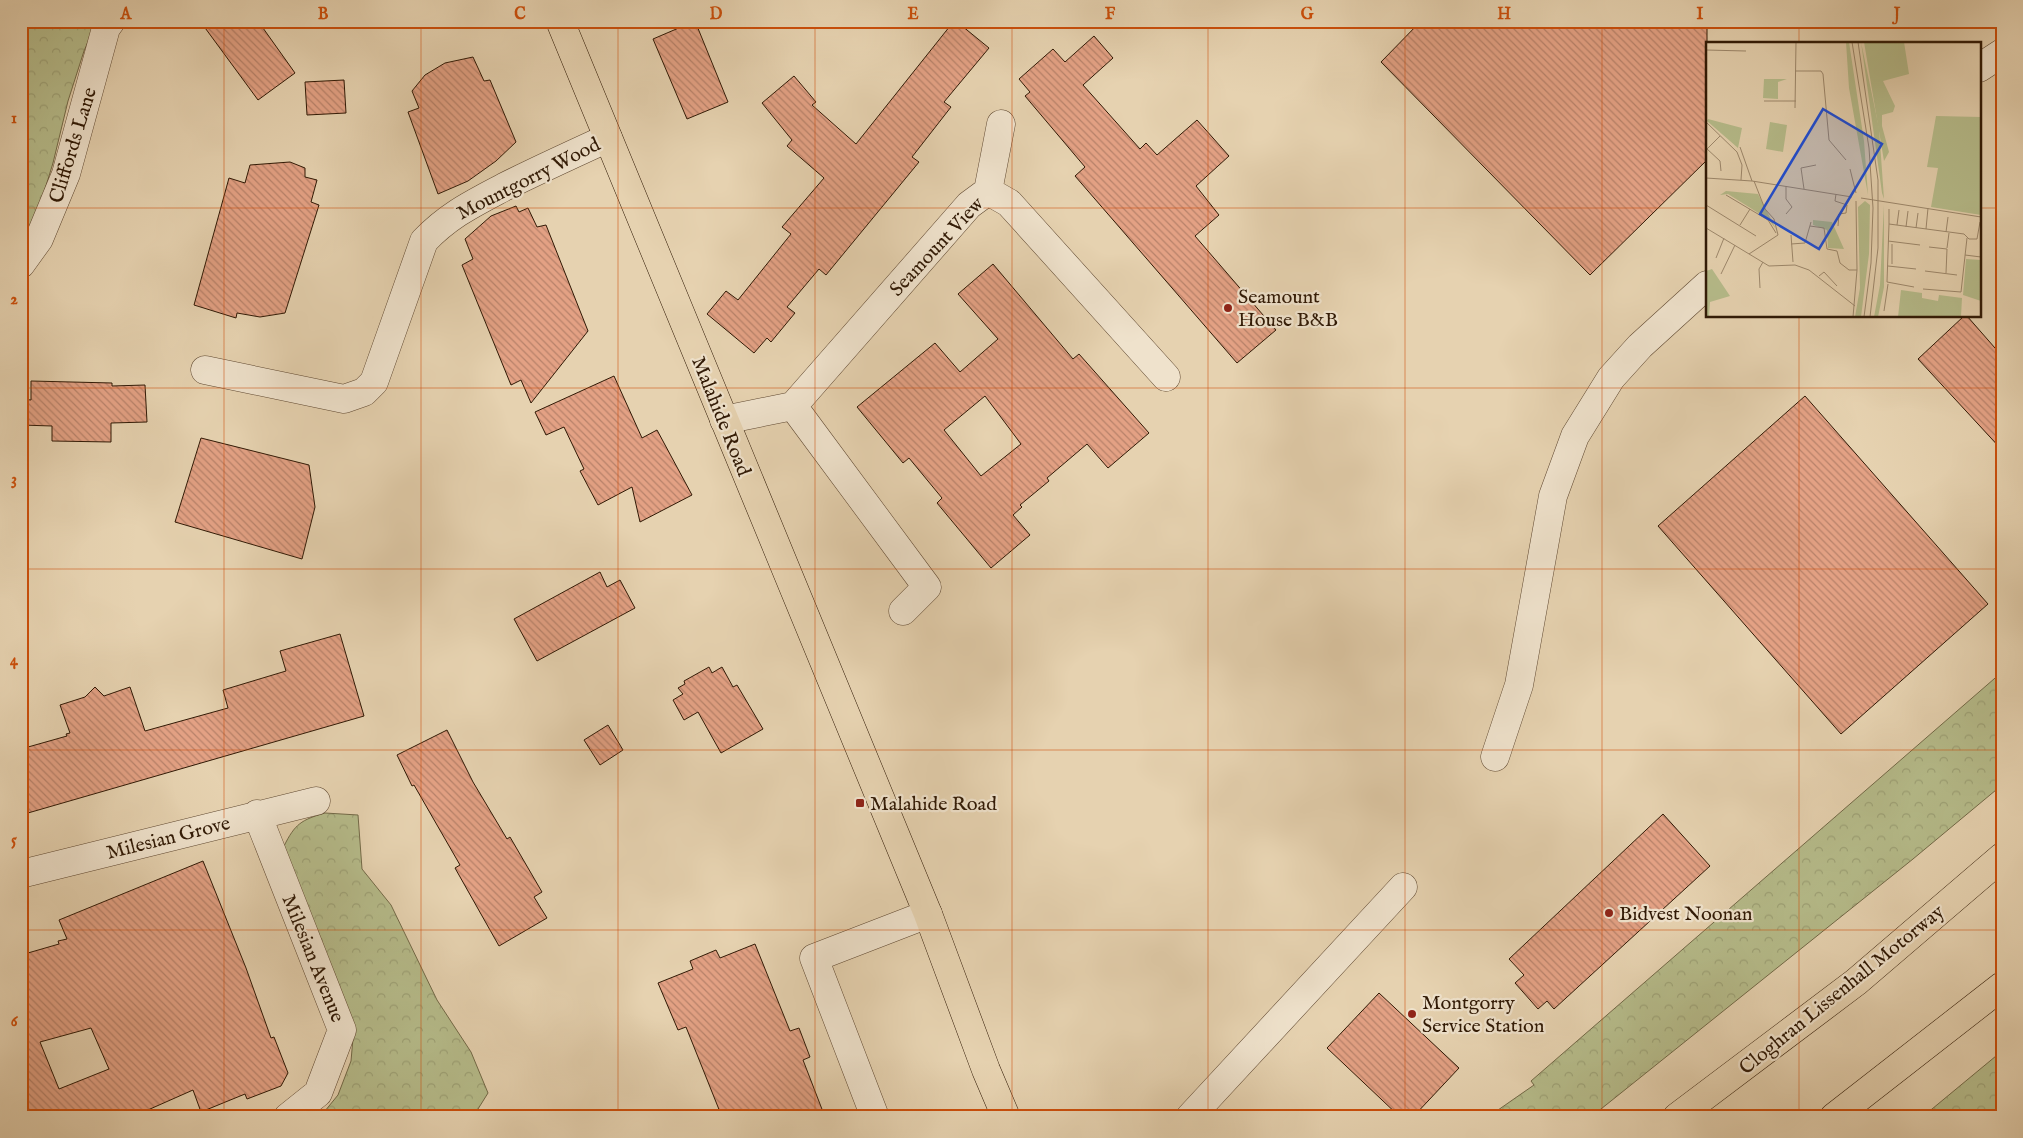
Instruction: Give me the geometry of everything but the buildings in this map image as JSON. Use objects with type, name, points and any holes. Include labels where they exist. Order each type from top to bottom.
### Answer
[{"type":"main road","name":"Malahide Road","points":[[560,21],[928,914],[986,1070],[1006,1117]]},
{"type":"main road","name":"Cloghran Lissenhall Motorway","points":[[1678,1117],[1856,982],[2002,857]]},
{"type":"main road","points":[[1834,1117],[2002,986]]},
{"type":"street","name":"Cliffords Lane","points":[[21,264],[39,239],[66,174],[106,28],[111,21]]},
{"type":"street","points":[[1980,67],[2002,53]]},
{"type":"street","points":[[988,191],[1001,124]]},
{"type":"street","name":"Mountgorry Wood","points":[[205,370],[344,399],[364,392],[374,382],[424,241],[462,209],[546,165],[608,138]]},
{"type":"street","name":"Seamount View","points":[[793,406],[969,205],[988,191],[1009,203],[1166,377]]},
{"type":"street","points":[[1495,757],[1519,685],[1553,496],[1576,436],[1611,378],[1640,346],[1706,286]]},
{"type":"street","points":[[724,420],[793,406],[927,587],[903,611]]},
{"type":"street","name":"Milesian Grove","points":[[21,874],[257,814],[316,801]]},
{"type":"street","name":"Milesian Avenue","points":[[257,814],[342,1030],[318,1093],[288,1117]]},
{"type":"street","points":[[1190,1117],[1403,887]]},
{"type":"street","points":[[875,1117],[814,958],[928,914]]},
{"type":"green space","points":[[21,21],[97,21],[84,51],[68,101],[53,163],[36,218],[21,243]]},
{"type":"green space","points":[[2002,672],[2002,785],[1913,859],[1591,1117],[1488,1117],[1534,1085],[1531,1081]]},
{"type":"green space","points":[[325,813],[358,815],[362,869],[391,905],[437,1000],[471,1052],[488,1093],[473,1117],[320,1117],[338,1095],[351,1061],[354,1027],[284,846],[295,828],[310,818]]},
{"type":"green space","points":[[2002,1051],[2002,1117],[1922,1117],[1932,1109]]},
{"type":"place","name":"Seamount House B&B","points":[[1228,308]]},
{"type":"place","name":"Malahide Road","points":[[860,803]]},
{"type":"place","name":"Bidvest Noonan","points":[[1609,913]]},
{"type":"place","name":"Montgorry Service Station","points":[[1412,1014]]}]
